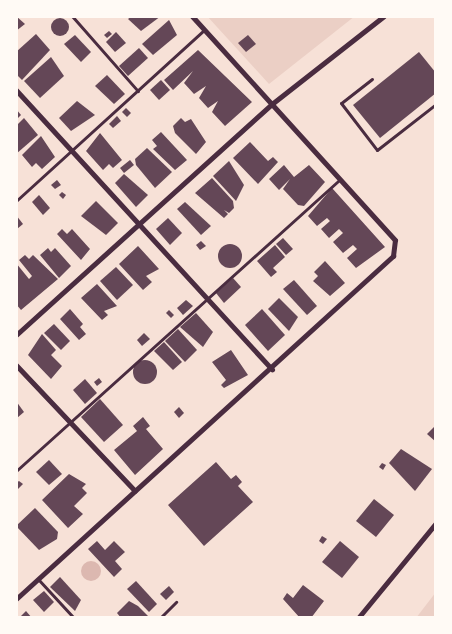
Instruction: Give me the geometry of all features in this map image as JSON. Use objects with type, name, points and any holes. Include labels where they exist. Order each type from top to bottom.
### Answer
[{"type":"street","points":[[16,599],[390,262],[395,240],[273,103],[192,16]]},
{"type":"street","points":[[16,335],[138,222],[273,103],[384,16]]},
{"type":"street","points":[[16,90],[272,369]]},
{"type":"street","points":[[16,365],[135,491]]},
{"type":"street","points":[[358,618],[436,523]]},
{"type":"lane","points":[[72,16],[138,91]]},
{"type":"lane","points":[[16,201],[205,30]]},
{"type":"lane","points":[[372,79],[341,103],[377,150],[436,104]]},
{"type":"lane","points":[[16,471],[340,179]]},
{"type":"lane","points":[[38,579],[74,618]]},
{"type":"lane","points":[[160,618],[176,602]]},
{"type":"shaded area","points":[[207,16],[355,16],[269,84]]},
{"type":"shaded area","points":[[91,561],[98,564],[101,571],[98,578],[91,581],[84,578],[81,571],[84,564]]},
{"type":"shaded area","points":[[436,592],[436,618],[416,618]]},
{"type":"building","points":[[16,16],[25,24],[16,31]]},
{"type":"building","points":[[132,16],[161,16],[141,31],[128,19]]},
{"type":"building","points":[[60,18],[66,21],[69,27],[66,33],[60,36],[54,33],[51,27],[54,21]]},
{"type":"building","points":[[169,20],[177,35],[153,55],[142,44]]},
{"type":"building","points":[[109,31],[112,34],[107,38],[104,35]]},
{"type":"building","points":[[116,32],[126,43],[115,52],[106,42]]},
{"type":"building","points":[[36,34],[50,50],[22,80],[16,74],[16,52]]},
{"type":"building","points":[[75,35],[91,52],[81,62],[64,44]]},
{"type":"building","points":[[248,35],[256,44],[246,52],[238,43]]},
{"type":"building","points":[[139,48],[148,58],[128,76],[119,66]]},
{"type":"building","points":[[198,50],[252,102],[225,126],[212,112],[218,101],[208,108],[199,98],[206,86],[194,94],[184,83],[193,71],[173,90],[164,80]]},
{"type":"building","points":[[419,52],[436,73],[436,93],[380,138],[353,105]]},
{"type":"building","points":[[51,57],[64,76],[40,98],[24,81]]},
{"type":"building","points":[[107,75],[125,94],[114,104],[95,86]]},
{"type":"building","points":[[161,80],[170,90],[159,100],[150,90]]},
{"type":"building","points":[[77,101],[95,115],[71,131],[59,118]]},
{"type":"building","points":[[126,108],[131,113],[127,117],[122,112]]},
{"type":"building","points":[[16,109],[21,115],[16,120]]},
{"type":"building","points":[[117,116],[121,121],[113,128],[109,124]]},
{"type":"building","points":[[24,118],[38,135],[16,154],[16,126]]},
{"type":"building","points":[[181,118],[185,122],[191,119],[206,142],[196,154],[175,133],[173,126]]},
{"type":"building","points":[[161,132],[187,160],[175,170],[153,149],[157,146],[152,140]]},
{"type":"building","points":[[100,133],[122,160],[113,168],[109,164],[103,170],[86,151]]},
{"type":"building","points":[[41,136],[55,157],[42,169],[36,163],[32,167],[22,155]]},
{"type":"building","points":[[250,142],[268,161],[273,157],[278,162],[258,184],[233,158]]},
{"type":"building","points":[[147,148],[172,172],[155,188],[136,165],[135,159]]},
{"type":"building","points":[[130,160],[134,165],[124,173],[120,168]]},
{"type":"building","points":[[229,161],[244,185],[236,201],[213,176]]},
{"type":"building","points":[[284,165],[294,177],[309,165],[325,182],[304,206],[298,205],[283,189],[290,179],[279,190],[269,179]]},
{"type":"building","points":[[124,174],[148,195],[136,207],[115,183]]},
{"type":"building","points":[[212,178],[233,201],[234,208],[229,213],[224,210],[228,214],[224,218],[195,193]]},
{"type":"building","points":[[57,180],[61,185],[55,189],[51,185]]},
{"type":"building","points":[[332,188],[385,247],[356,268],[347,258],[357,249],[353,245],[343,253],[333,242],[343,233],[339,229],[329,238],[321,229],[330,221],[327,218],[317,226],[308,216]]},
{"type":"building","points":[[62,192],[66,195],[63,199],[59,195]]},
{"type":"building","points":[[39,195],[50,208],[43,215],[32,202]]},
{"type":"building","points":[[96,201],[118,223],[106,235],[81,216]]},
{"type":"building","points":[[185,202],[211,226],[201,235],[177,209]]},
{"type":"building","points":[[16,215],[23,224],[17,229],[16,227]]},
{"type":"building","points":[[168,218],[182,233],[170,245],[156,229]]},
{"type":"building","points":[[62,229],[67,234],[72,229],[90,249],[81,260],[57,234]]},
{"type":"building","points":[[283,238],[293,249],[286,255],[276,244]]},
{"type":"building","points":[[201,241],[206,246],[200,250],[196,245]]},
{"type":"building","points":[[230,244],[235,245],[241,251],[241,261],[235,267],[230,268],[225,267],[219,261],[218,256],[219,251],[225,245]]},
{"type":"building","points":[[275,245],[285,257],[273,268],[277,272],[271,277],[257,261]]},
{"type":"building","points":[[138,246],[159,269],[146,276],[152,282],[143,290],[119,264]]},
{"type":"building","points":[[48,248],[51,252],[55,248],[71,266],[59,278],[40,255]]},
{"type":"building","points":[[25,255],[29,259],[33,255],[58,279],[21,310],[16,304],[16,263],[29,279],[32,276],[19,260]]},
{"type":"building","points":[[325,261],[345,283],[330,296],[313,281],[318,276],[314,272]]},
{"type":"building","points":[[116,267],[133,285],[117,300],[100,281]]},
{"type":"building","points":[[233,278],[241,287],[224,303],[216,293]]},
{"type":"building","points":[[294,280],[317,306],[307,315],[283,289]]},
{"type":"building","points":[[97,284],[117,306],[104,311],[108,315],[102,320],[81,298]]},
{"type":"building","points":[[279,298],[298,317],[289,331],[268,309]]},
{"type":"building","points":[[186,300],[193,306],[183,315],[177,308]]},
{"type":"building","points":[[70,309],[83,324],[80,327],[86,334],[79,340],[60,319]]},
{"type":"building","points":[[262,309],[285,335],[268,351],[245,325]]},
{"type":"building","points":[[169,310],[174,315],[171,318],[166,313]]},
{"type":"building","points":[[196,313],[213,332],[203,347],[180,327]]},
{"type":"building","points":[[54,324],[70,341],[61,350],[44,333]]},
{"type":"building","points":[[178,329],[197,350],[185,362],[165,341]]},
{"type":"building","points":[[144,333],[150,339],[142,346],[137,340]]},
{"type":"building","points":[[42,334],[56,350],[51,355],[62,366],[51,379],[28,355]]},
{"type":"building","points":[[164,342],[182,362],[173,370],[154,351]]},
{"type":"building","points":[[231,350],[248,375],[224,388],[221,385],[226,380],[212,362]]},
{"type":"building","points":[[145,360],[154,363],[157,372],[154,381],[145,384],[136,381],[133,372],[136,363]]},
{"type":"building","points":[[99,378],[102,382],[97,386],[94,382]]},
{"type":"building","points":[[85,379],[97,393],[85,404],[73,390]]},
{"type":"building","points":[[100,399],[123,425],[104,442],[81,417]]},
{"type":"building","points":[[16,401],[24,412],[17,418],[16,417]]},
{"type":"building","points":[[179,407],[184,413],[179,418],[174,412]]},
{"type":"building","points":[[143,417],[150,426],[146,429],[163,449],[135,475],[114,450],[137,431],[133,426]]},
{"type":"building","points":[[436,425],[436,442],[427,434]]},
{"type":"building","points":[[401,449],[432,469],[415,491],[389,463]]},
{"type":"building","points":[[49,460],[62,474],[49,485],[36,472]]},
{"type":"building","points":[[216,462],[231,479],[236,475],[242,482],[238,486],[253,502],[204,546],[168,505]]},
{"type":"building","points":[[382,463],[386,465],[383,470],[379,467]]},
{"type":"building","points":[[69,474],[86,484],[82,488],[87,493],[74,506],[83,514],[68,528],[42,500]]},
{"type":"building","points":[[19,481],[23,484],[18,489],[16,483]]},
{"type":"building","points":[[374,499],[394,515],[376,537],[356,521]]},
{"type":"building","points":[[35,508],[58,532],[57,539],[39,550],[16,526]]},
{"type":"building","points":[[322,536],[327,539],[323,544],[319,541]]},
{"type":"building","points":[[97,541],[105,550],[114,541],[125,552],[115,561],[122,569],[114,577],[88,549]]},
{"type":"building","points":[[340,541],[359,557],[342,578],[322,562]]},
{"type":"building","points":[[60,577],[81,600],[75,611],[50,587]]},
{"type":"building","points":[[136,581],[157,604],[149,612],[127,589]]},
{"type":"building","points":[[303,585],[324,601],[311,618],[300,618],[283,599],[287,593],[293,598]]},
{"type":"building","points":[[169,586],[174,592],[166,600],[160,594]]},
{"type":"building","points":[[44,591],[54,602],[44,612],[33,600]]},
{"type":"building","points":[[129,601],[138,606],[149,617],[121,618],[117,613]]},
{"type":"building","points":[[26,611],[32,618],[19,618]]}]
